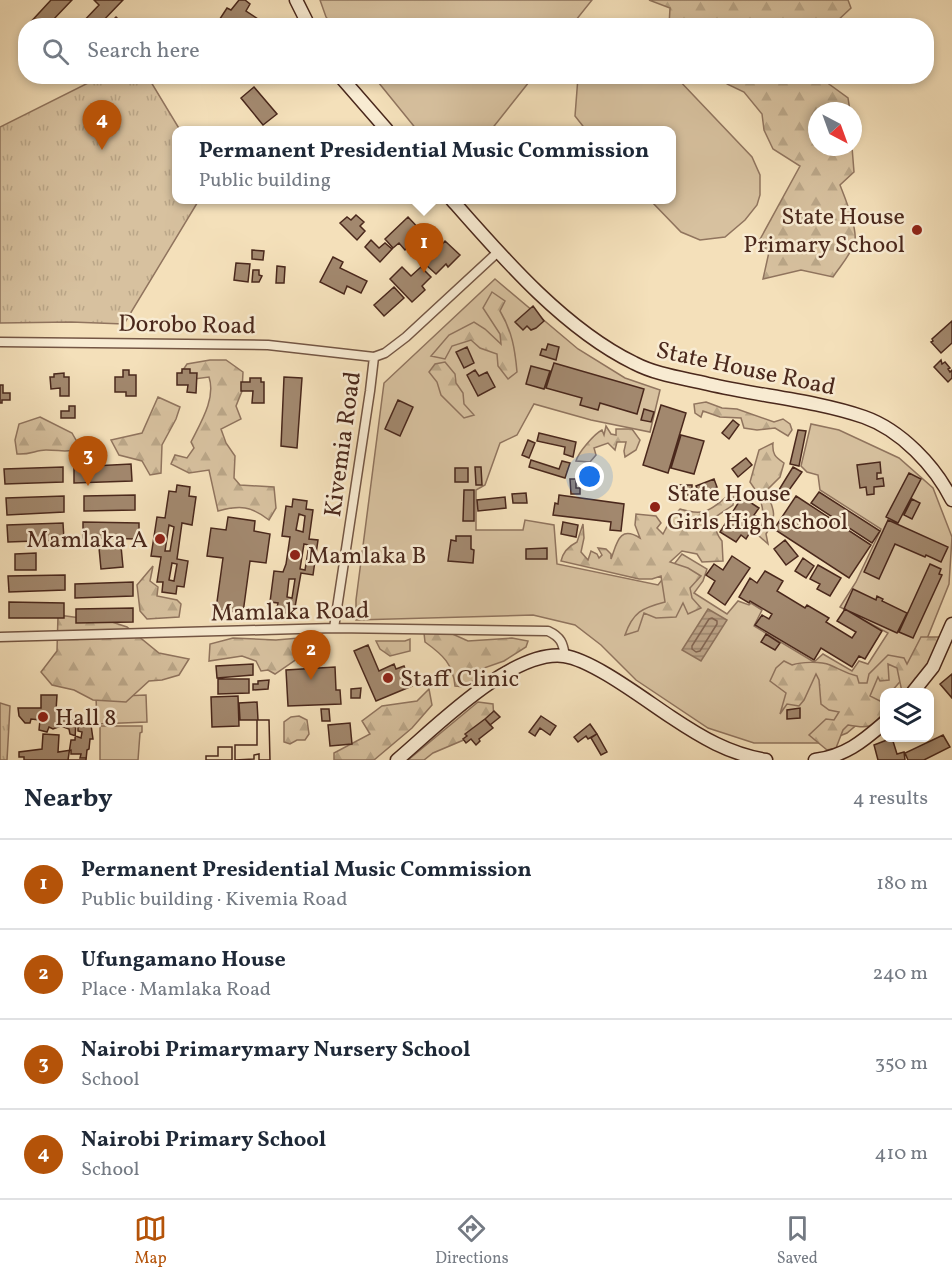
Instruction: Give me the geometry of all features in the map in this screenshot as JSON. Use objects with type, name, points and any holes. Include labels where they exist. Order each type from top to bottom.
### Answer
[{"type":"street","points":[[296,0],[305,18]]},
{"type":"street","points":[[347,84],[384,126]]},
{"type":"street","name":"State House Road","points":[[456,204],[554,308],[575,326],[627,360],[685,380],[837,409],[865,417],[903,440],[936,473],[950,492]]},
{"type":"street","name":"Kivemia Road","points":[[334,628],[374,357],[385,353],[406,337],[499,251]]},
{"type":"street","name":"Dorobo Road","points":[[0,342],[268,345],[374,357]]},
{"type":"street","points":[[917,688],[933,667],[952,624]]},
{"type":"street","name":"Mamlaka Road","points":[[0,638],[334,628],[548,631],[558,636],[563,644],[565,657]]},
{"type":"street","points":[[397,760],[462,704],[513,669],[547,656],[565,657],[594,667],[707,741],[740,755],[766,760]]},
{"type":"street","points":[[815,760],[846,757],[880,727]]},
{"type":"green space","points":[[320,0],[592,0],[578,18],[326,17]]},
{"type":"green space","points":[[649,0],[848,0],[851,8],[840,18],[669,18],[670,8]]},
{"type":"green space","points":[[86,84],[152,84],[178,126],[172,126],[172,204],[197,204],[124,324],[0,323],[0,127]]},
{"type":"green space","points":[[380,84],[527,84],[494,126],[414,126]]},
{"type":"green space","points":[[577,84],[683,84],[752,157],[760,175],[760,195],[757,205],[745,220],[725,237],[700,240],[681,232],[654,204],[676,204],[676,126],[583,126],[575,116]]},
{"type":"green space","points":[[727,84],[829,84],[848,98],[849,102],[808,102],[808,156],[853,156],[854,172],[840,185],[852,220],[855,240],[849,255],[833,277],[801,270],[763,279],[769,252],[758,243],[800,166],[773,149],[764,130],[762,114],[744,92]]},
{"type":"green space","name":"State House Girls High school","points":[[495,279],[578,349],[625,378],[660,390],[650,432],[591,420],[534,404],[517,435],[500,443],[485,485],[476,490],[476,530],[523,530],[525,520],[554,525],[557,564],[658,585],[682,554],[707,569],[703,581],[694,593],[727,614],[738,601],[749,605],[751,603],[762,610],[754,626],[814,662],[823,654],[852,671],[859,661],[868,664],[888,633],[840,607],[856,582],[881,529],[820,490],[818,475],[807,472],[801,466],[811,424],[839,430],[899,458],[933,488],[952,537],[949,584],[918,661],[894,688],[880,688],[880,705],[847,733],[822,743],[754,743],[708,728],[636,680],[601,645],[575,625],[533,615],[356,620],[356,600],[384,383]]},
{"type":"green space","points":[[492,292],[505,301],[500,311],[514,348],[517,372],[508,379],[498,366],[497,354],[480,348],[471,340],[452,346],[445,359],[431,356],[449,335],[474,322],[501,344],[500,334],[483,308]]},
{"type":"green space","points":[[226,360],[243,372],[242,391],[236,406],[241,419],[221,429],[226,443],[235,456],[234,478],[240,485],[274,487],[276,508],[269,520],[251,509],[233,508],[218,511],[209,470],[189,473],[171,464],[175,455],[187,458],[194,448],[191,442],[203,418],[211,393],[209,377],[194,379],[179,376],[187,364]]},
{"type":"green space","points":[[445,362],[455,374],[456,383],[463,393],[464,404],[474,415],[464,418],[441,395],[437,382],[429,372],[435,364]]},
{"type":"green space","points":[[158,397],[180,407],[162,445],[161,473],[150,475],[142,461],[119,455],[111,440],[142,433]]},
{"type":"green space","points":[[706,402],[722,408],[737,409],[774,422],[783,419],[790,424],[792,430],[788,436],[775,428],[757,430],[744,428],[741,418],[720,417],[703,411],[701,417],[695,413],[694,404]]},
{"type":"green space","points":[[40,417],[72,433],[81,449],[42,450],[17,454],[15,440],[19,424]]},
{"type":"green space","points":[[606,426],[611,434],[616,435],[616,429],[632,429],[640,440],[636,450],[625,457],[626,442],[617,442],[615,450],[608,443],[594,448],[596,455],[590,462],[576,461],[595,435],[602,430],[604,435]]},
{"type":"green space","points":[[773,443],[775,455],[784,463],[780,477],[766,491],[774,512],[766,534],[768,544],[758,535],[763,514],[762,507],[750,482],[759,450]]},
{"type":"green space","points":[[734,491],[733,505],[711,520],[722,541],[723,561],[702,562],[697,554],[682,551],[670,562],[688,568],[701,576],[690,588],[692,598],[701,608],[688,614],[683,603],[676,617],[656,618],[644,613],[638,631],[625,635],[631,621],[639,612],[665,602],[661,576],[639,579],[561,561],[571,545],[577,542],[583,524],[584,538],[581,552],[588,560],[591,551],[599,558],[602,555],[598,548],[606,549],[611,554],[611,559],[617,542],[623,535],[640,538],[635,525],[636,514],[656,516],[661,523],[657,528],[663,534],[671,519],[680,509],[698,512],[710,509]]},
{"type":"green space","points":[[153,566],[150,581],[158,587],[157,596],[177,600],[181,604],[179,617],[147,619],[140,611],[137,585]]},
{"type":"green space","points":[[58,615],[112,622],[127,627],[159,653],[189,659],[179,675],[149,681],[126,702],[93,700],[74,690],[52,685],[41,672],[57,651]]},
{"type":"green space","points":[[448,632],[468,641],[512,638],[528,641],[526,647],[504,661],[481,669],[475,679],[465,687],[455,686],[452,672],[446,661],[425,642],[424,633]]},
{"type":"green space","points":[[921,637],[943,637],[932,659],[911,688],[901,688],[897,668],[888,664],[889,680],[880,681],[878,677],[870,696],[880,701],[880,716],[869,726],[848,725],[843,730],[836,748],[827,750],[809,735],[826,719],[834,720],[839,712],[829,710],[821,704],[819,680],[816,674],[799,706],[787,704],[780,714],[786,693],[770,681],[776,668],[784,661],[792,665],[811,662],[833,666],[857,676],[859,683],[867,683],[869,674],[888,655],[904,658],[907,664]]},
{"type":"green space","points":[[233,638],[276,640],[299,638],[305,646],[304,654],[275,674],[268,670],[261,671],[256,661],[242,656],[209,661],[210,644]]},
{"type":"green space","points":[[410,639],[410,651],[390,656],[380,649],[376,641],[405,641]]},
{"type":"green space","points":[[429,689],[432,705],[412,728],[374,760],[334,760],[334,753],[370,734],[362,721],[382,706],[417,701]]},
{"type":"green space","points":[[146,695],[147,722],[97,724],[96,697]]},
{"type":"green space","points":[[478,702],[493,704],[494,720],[466,739],[433,753],[424,760],[408,760]]},
{"type":"green space","points":[[0,703],[10,706],[7,760],[0,760]]},
{"type":"green space","points":[[299,716],[307,720],[309,734],[305,740],[297,740],[290,744],[284,742],[284,722],[291,717]]},
{"type":"green space","points":[[100,726],[142,726],[138,760],[100,760]]},
{"type":"water","points":[[708,609],[727,620],[701,661],[682,650]]},
{"type":"building","points":[[51,0],[72,0],[55,18],[34,18]]},
{"type":"building","points":[[94,0],[123,0],[106,18],[87,18],[99,5]]},
{"type":"building","points":[[239,0],[245,0],[250,4],[246,11],[256,18],[221,18],[227,8],[231,10]]},
{"type":"building","points":[[254,87],[277,114],[263,125],[241,98]]},
{"type":"building","points":[[356,215],[364,222],[360,226],[365,231],[357,240],[340,223],[347,217],[351,220]]},
{"type":"building","points":[[408,217],[423,233],[405,250],[399,243],[393,248],[385,239]]},
{"type":"building","points":[[371,240],[379,248],[385,243],[392,249],[380,262],[365,247]]},
{"type":"building","points":[[445,241],[460,255],[448,267],[446,264],[436,274],[425,264]]},
{"type":"building","points":[[252,250],[264,251],[263,260],[252,259]]},
{"type":"building","points":[[333,257],[343,262],[340,268],[367,281],[361,293],[347,286],[344,294],[320,282]]},
{"type":"building","points":[[236,263],[250,264],[248,282],[234,280]]},
{"type":"building","points":[[277,266],[285,267],[284,283],[276,283]]},
{"type":"building","points":[[402,267],[411,276],[421,267],[431,277],[422,286],[425,290],[412,302],[390,279]]},
{"type":"building","points":[[253,270],[259,270],[259,275],[262,276],[259,282],[252,282]]},
{"type":"building","points":[[394,287],[404,298],[384,316],[374,305]]},
{"type":"building","points":[[533,306],[544,321],[536,328],[531,330],[527,326],[523,330],[515,322]]},
{"type":"building","points":[[952,321],[952,343],[941,353],[931,342],[932,339]]},
{"type":"building","points":[[548,344],[559,347],[556,360],[540,355],[542,349],[546,350]]},
{"type":"building","points":[[467,347],[474,363],[464,368],[456,352]]},
{"type":"building","points":[[941,360],[942,364],[945,362],[950,368],[948,369],[950,372],[952,370],[952,378],[948,382],[934,367]]},
{"type":"building","points":[[554,363],[644,389],[637,414],[600,403],[598,410],[580,405],[582,398],[546,388]]},
{"type":"building","points":[[531,366],[550,371],[544,389],[526,384]]},
{"type":"building","points":[[182,369],[190,369],[190,373],[197,373],[196,393],[187,392],[188,385],[177,385],[177,373],[182,373]]},
{"type":"building","points":[[123,370],[129,370],[129,375],[136,375],[136,396],[126,396],[126,392],[115,392],[115,377],[123,377]]},
{"type":"building","points":[[475,370],[479,376],[487,372],[495,387],[478,396],[467,375]]},
{"type":"building","points":[[64,373],[64,377],[69,377],[69,396],[60,396],[60,388],[51,389],[50,377]]},
{"type":"building","points":[[284,377],[302,378],[297,448],[281,446]]},
{"type":"building","points":[[250,378],[261,378],[261,382],[264,382],[264,403],[252,403],[253,391],[241,391],[241,382],[250,382]]},
{"type":"building","points":[[0,385],[3,385],[3,393],[10,393],[10,400],[2,400],[2,403],[0,403]]},
{"type":"building","points":[[398,400],[413,407],[400,436],[385,429]]},
{"type":"building","points":[[661,405],[686,413],[668,473],[643,465]]},
{"type":"building","points":[[69,406],[75,406],[75,418],[61,418],[61,411],[69,411]]},
{"type":"building","points":[[644,409],[654,412],[651,422],[641,420]]},
{"type":"building","points":[[733,420],[739,425],[729,439],[722,433]]},
{"type":"building","points":[[798,430],[806,431],[799,466],[790,464]]},
{"type":"building","points":[[539,433],[576,442],[573,457],[564,454],[565,447],[537,441]]},
{"type":"building","points":[[681,435],[704,441],[694,474],[671,468]]},
{"type":"building","points":[[528,440],[535,443],[529,458],[522,455]]},
{"type":"building","points":[[746,458],[752,465],[738,477],[732,469]]},
{"type":"building","points":[[531,460],[559,469],[562,461],[570,463],[565,478],[529,467]]},
{"type":"building","points":[[880,462],[881,473],[877,473],[877,479],[883,478],[884,486],[874,487],[874,494],[867,495],[866,487],[860,488],[857,465]]},
{"type":"building","points":[[131,464],[132,481],[74,483],[74,467]]},
{"type":"building","points":[[63,467],[63,482],[5,484],[4,469]]},
{"type":"building","points":[[475,467],[481,467],[482,485],[476,485]]},
{"type":"building","points":[[793,467],[802,472],[784,497],[777,493]]},
{"type":"building","points":[[455,468],[468,468],[468,482],[455,482]]},
{"type":"building","points":[[909,473],[921,479],[898,523],[886,517]]},
{"type":"building","points":[[570,479],[576,479],[576,488],[580,488],[580,494],[571,494]]},
{"type":"building","points":[[714,479],[717,487],[699,494],[696,486]]},
{"type":"building","name":"Mamlaka A","points":[[177,485],[190,487],[189,496],[196,497],[192,525],[182,523],[177,559],[188,561],[184,587],[177,586],[176,594],[162,592],[163,582],[157,582],[161,557],[151,556],[157,517],[165,518],[169,491],[176,492]],"holes":[[[169,525],[174,527],[170,551],[165,551]],[[172,563],[177,564],[174,581],[169,580]]]},
{"type":"building","points":[[675,485],[692,485],[692,495],[676,495]]},
{"type":"building","points":[[464,490],[474,490],[474,521],[463,521]]},
{"type":"building","points":[[819,492],[880,531],[872,543],[811,503]]},
{"type":"building","points":[[526,493],[527,503],[513,503],[512,494]]},
{"type":"building","points":[[135,495],[135,510],[84,511],[84,496]]},
{"type":"building","points":[[559,495],[624,504],[621,531],[610,530],[611,522],[553,515]]},
{"type":"building","points":[[64,496],[64,512],[7,515],[6,498]]},
{"type":"building","points":[[796,496],[871,545],[849,578],[774,529]]},
{"type":"building","points":[[505,497],[506,508],[478,511],[477,500]]},
{"type":"building","points":[[742,497],[759,508],[754,515],[759,518],[746,539],[741,535],[736,542],[720,532]]},
{"type":"building","name":"Mamlaka B","points":[[293,499],[307,501],[306,509],[313,510],[309,539],[318,540],[313,575],[301,573],[295,607],[287,605],[286,613],[276,612],[278,603],[270,602],[274,571],[283,572],[286,564],[290,537],[282,536],[286,506],[292,507]],"holes":[[[299,514],[305,516],[303,532],[296,530]],[[304,544],[309,545],[305,570],[300,569]],[[289,579],[295,579],[292,598],[287,597]]]},
{"type":"building","points":[[912,499],[920,503],[912,519],[904,515]]},
{"type":"building","points":[[228,517],[255,521],[254,531],[270,534],[266,563],[250,561],[243,613],[216,609],[223,558],[207,556],[211,528],[226,530]]},
{"type":"building","points":[[888,520],[948,547],[941,562],[895,544],[879,579],[864,572]]},
{"type":"building","points":[[83,522],[139,523],[139,539],[83,538]]},
{"type":"building","points":[[563,522],[578,525],[576,537],[561,534]]},
{"type":"building","points":[[63,523],[64,540],[8,542],[7,525]]},
{"type":"building","points":[[456,536],[471,536],[471,549],[474,550],[473,563],[448,561],[451,540],[456,541]]},
{"type":"building","points":[[785,540],[798,556],[786,565],[774,549]]},
{"type":"building","points":[[121,546],[123,567],[101,569],[99,548]]},
{"type":"building","points":[[547,548],[547,559],[526,559],[526,549]]},
{"type":"building","points":[[36,553],[36,570],[15,570],[15,554]]},
{"type":"building","points":[[732,556],[750,568],[725,605],[708,593],[715,581],[706,575],[714,564],[723,570]]},
{"type":"building","points":[[803,558],[814,566],[806,578],[795,571]]},
{"type":"building","points":[[930,564],[941,569],[939,574],[942,575],[913,638],[899,632]]},
{"type":"building","points":[[818,565],[841,578],[830,596],[817,589],[820,584],[810,579]]},
{"type":"building","points":[[765,571],[783,581],[777,591],[805,608],[807,605],[829,618],[826,622],[852,638],[856,632],[837,621],[845,609],[882,631],[865,659],[859,656],[852,667],[821,648],[814,660],[755,625],[762,615],[769,619],[772,614],[739,597],[750,578],[757,583]]},
{"type":"building","points":[[65,575],[65,590],[9,592],[8,576]]},
{"type":"building","points":[[133,582],[133,596],[75,598],[75,584]]},
{"type":"building","points":[[853,589],[876,600],[877,596],[883,599],[882,601],[907,613],[897,633],[844,609]]},
{"type":"building","points":[[9,602],[64,603],[64,618],[9,618]]},
{"type":"building","points":[[133,608],[133,622],[76,623],[76,609]]},
{"type":"building","points":[[766,634],[780,643],[775,650],[761,642]]},
{"type":"building","name":"Staff Clinic","points":[[368,645],[379,671],[394,664],[396,669],[404,666],[412,686],[376,701],[354,651]]},
{"type":"building","points":[[253,664],[253,675],[217,678],[216,666]]},
{"type":"building","points":[[335,667],[336,690],[340,690],[341,704],[288,706],[286,670]]},
{"type":"building","points":[[952,674],[952,698],[940,684]]},
{"type":"building","points":[[218,679],[249,679],[249,693],[218,694]]},
{"type":"building","points":[[269,680],[268,689],[253,690],[253,684]]},
{"type":"building","points":[[361,688],[360,698],[351,698],[351,689]]},
{"type":"building","name":"Hall 8","points":[[41,695],[57,695],[56,711],[66,716],[66,719],[74,720],[78,731],[82,732],[81,738],[70,734],[69,729],[61,726],[53,729],[49,727],[47,732],[39,730],[40,720],[31,719],[30,723],[25,723],[19,716],[18,708],[41,708]]},
{"type":"building","points":[[238,696],[239,726],[212,727],[211,697]]},
{"type":"building","points":[[257,702],[258,720],[240,720],[239,703]]},
{"type":"building","points":[[800,708],[800,718],[787,719],[787,710]]},
{"type":"building","points":[[321,709],[329,709],[330,721],[322,721]]},
{"type":"building","points":[[494,711],[500,717],[490,725],[485,719]]},
{"type":"building","points":[[541,716],[556,726],[550,735],[540,728],[535,736],[529,732]]},
{"type":"building","points":[[485,719],[493,728],[479,739],[476,745],[471,739],[466,743],[463,739],[467,736],[465,734]]},
{"type":"building","points":[[76,720],[87,721],[86,725],[91,725],[93,739],[90,739],[86,760],[68,760],[71,740],[75,740]]},
{"type":"building","points":[[257,720],[269,720],[270,760],[259,760],[259,754],[254,755],[254,759],[235,760],[235,745],[257,745]]},
{"type":"building","points":[[257,720],[269,720],[270,760],[259,760],[259,754],[254,755],[254,759],[235,760],[235,745],[257,745]]},
{"type":"building","points":[[350,723],[352,744],[330,746],[328,725]]},
{"type":"building","points":[[590,724],[597,734],[588,739],[586,736],[578,742],[574,737]]},
{"type":"building","points":[[43,734],[59,735],[58,752],[71,750],[71,754],[81,754],[80,758],[86,758],[86,760],[24,760],[24,757],[19,757],[19,752],[42,749]]},
{"type":"building","points":[[597,734],[607,752],[601,755],[591,738]]},
{"type":"building","points":[[943,735],[950,747],[924,760],[908,760],[905,753],[928,742],[934,742],[934,739]]},
{"type":"building","points":[[893,742],[897,754],[904,752],[905,760],[878,760],[874,745]]},
{"type":"building","points":[[218,747],[232,747],[232,760],[206,760],[206,756],[218,756]]},
{"type":"building","points":[[218,747],[232,747],[232,760],[206,760],[206,756],[218,756]]},
{"type":"place","name":"Nairobi Primary School","points":[[102,150]]},
{"type":"place","name":"State House Primary School","points":[[917,230]]},
{"type":"place","name":"Permanent Presidential Music Commission","points":[[424,273]]},
{"type":"place","name":"Nairobi Primarymary Nursery School","points":[[88,486]]},
{"type":"place","name":"State House Girls High school","points":[[655,507]]},
{"type":"place","name":"Mamlaka A","points":[[160,539]]},
{"type":"place","name":"Mamlaka B","points":[[295,555]]},
{"type":"place","name":"Staff Clinic","points":[[388,678]]},
{"type":"place","name":"Ufungamano House","points":[[311,680]]},
{"type":"place","name":"Hall 8","points":[[43,717]]}]
